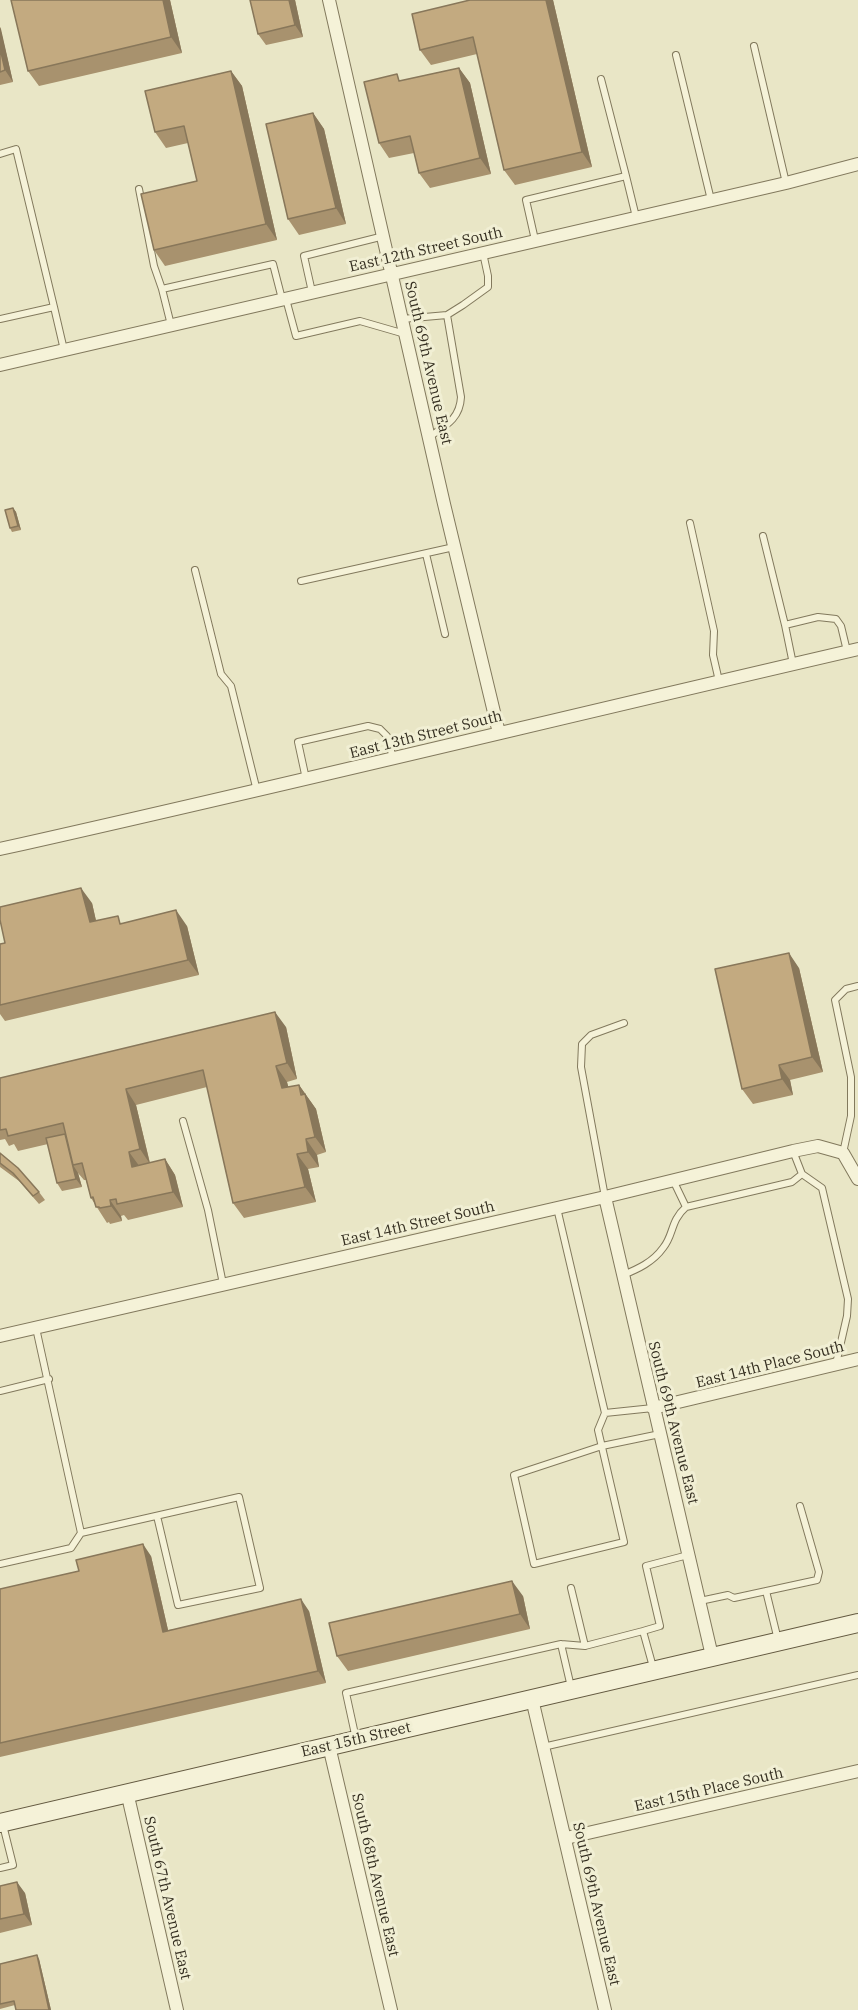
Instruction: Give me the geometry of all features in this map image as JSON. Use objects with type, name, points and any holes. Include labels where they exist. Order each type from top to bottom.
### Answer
[{"type":"main road","name":"East 15th Street","points":[[1,1823],[858,1623]]},
{"type":"street","name":"South 69th Avenue East","points":[[329,0],[499,733]]},
{"type":"street","name":"East 12th Street South","points":[[0,365],[786,183],[858,164]]},
{"type":"street","name":"East 13th Street South","points":[[0,849],[257,791],[852,650]]},
{"type":"street","name":"East 14th Street South","points":[[0,1336],[605,1197],[793,1151],[818,1146],[843,1152]]},
{"type":"street","points":[[843,1152],[858,1176]]},
{"type":"street","name":"South 69th Avenue East","points":[[605,1197],[712,1656]]},
{"type":"street","name":"East 14th Place South","points":[[653,1408],[858,1359]]},
{"type":"street","name":"South 69th Avenue East","points":[[532,1699],[605,2010]]},
{"type":"street","name":"South 68th Avenue East","points":[[329,1746],[391,2010]]},
{"type":"street","name":"East 15th Place South","points":[[566,1838],[858,1771]]},
{"type":"street","name":"South 67th Avenue East","points":[[127,1792],[177,2010]]},
{"type":"lane","points":[[754,46],[786,183]]},
{"type":"lane","points":[[676,55],[711,200]]},
{"type":"lane","points":[[601,79],[636,217]]},
{"type":"lane","points":[[0,154],[16,149],[63,350]]},
{"type":"lane","points":[[535,240],[526,200],[626,176]]},
{"type":"lane","points":[[139,189],[154,266],[171,325]]},
{"type":"lane","points":[[312,292],[304,256],[384,236]]},
{"type":"lane","points":[[402,319],[447,315],[488,286],[483,252]]},
{"type":"lane","points":[[162,289],[273,264],[296,336],[360,321],[406,334]]},
{"type":"lane","points":[[0,319],[54,307]]},
{"type":"lane","points":[[429,437],[450,423],[461,407],[447,315]]},
{"type":"lane","points":[[690,524],[714,631],[713,655],[720,681]]},
{"type":"lane","points":[[763,536],[794,664]]},
{"type":"lane","points":[[301,581],[454,546]]},
{"type":"lane","points":[[426,554],[445,634]]},
{"type":"lane","points":[[195,570],[221,674],[231,686],[257,791]]},
{"type":"lane","points":[[785,625],[818,617],[836,619],[852,650]]},
{"type":"lane","points":[[306,779],[298,742],[368,726],[380,729],[387,736],[393,758]]},
{"type":"lane","points":[[843,1152],[854,1116],[851,1077],[835,1000],[846,988],[858,986]]},
{"type":"lane","points":[[605,1197],[581,1067],[582,1044],[591,1035],[624,1023]]},
{"type":"lane","points":[[183,1120],[208,1210],[223,1285]]},
{"type":"lane","points":[[793,1151],[802,1174],[822,1188],[848,1299],[847,1317],[836,1364]]},
{"type":"lane","points":[[623,1276],[643,1267],[664,1248],[678,1214],[686,1207],[792,1182],[802,1174]]},
{"type":"lane","points":[[673,1180],[686,1207]]},
{"type":"lane","points":[[557,1207],[605,1413],[598,1430],[602,1446],[624,1542],[534,1564],[514,1475],[602,1446],[660,1434]]},
{"type":"lane","points":[[36,1328],[81,1533]]},
{"type":"lane","points":[[0,1391],[49,1379]]},
{"type":"lane","points":[[605,1413],[653,1408]]},
{"type":"lane","points":[[0,1564],[71,1548],[81,1533],[239,1497],[260,1588],[178,1605],[157,1516]]},
{"type":"lane","points":[[700,1601],[728,1595],[734,1598],[817,1580],[819,1572],[800,1506]]},
{"type":"lane","points":[[357,1739],[346,1693],[561,1644],[585,1646],[660,1626],[646,1566],[689,1554]]},
{"type":"lane","points":[[571,1588],[585,1646]]},
{"type":"lane","points":[[766,1591],[778,1641]]},
{"type":"lane","points":[[643,1631],[653,1670]]},
{"type":"lane","points":[[561,1644],[572,1689]]},
{"type":"lane","points":[[543,1747],[858,1675]]},
{"type":"lane","points":[[0,1868],[13,1865],[1,1823]]},
{"type":"building","points":[[11,0],[163,0],[171,37],[28,71]]},
{"type":"building","points":[[250,0],[289,0],[295,25],[258,34]]},
{"type":"building","points":[[470,0],[546,0],[582,152],[504,170],[473,37],[420,50],[412,14]]},
{"type":"building","points":[[0,48],[5,70],[0,72]]},
{"type":"building","points":[[459,68],[480,158],[419,173],[410,136],[379,143],[364,82],[397,74],[399,81]]},
{"type":"building","points":[[231,71],[266,224],[154,250],[141,194],[197,181],[184,126],[155,132],[145,91]]},
{"type":"building","points":[[313,113],[336,208],[288,219],[266,124]]},
{"type":"building","points":[[13,508],[18,526],[10,528],[5,510]]},
{"type":"building","points":[[81,888],[90,922],[118,916],[120,924],[176,910],[188,960],[0,1005],[0,944],[5,943],[0,907]]},
{"type":"building","points":[[789,953],[812,1057],[779,1065],[782,1079],[742,1089],[715,969]]},
{"type":"building","points":[[275,1012],[287,1063],[276,1066],[282,1088],[299,1085],[301,1095],[305,1094],[315,1137],[306,1139],[308,1152],[297,1154],[305,1187],[233,1203],[203,1070],[126,1089],[140,1149],[129,1152],[132,1167],[165,1159],[173,1192],[117,1204],[116,1199],[110,1200],[111,1206],[96,1207],[93,1197],[91,1198],[82,1163],[73,1165],[63,1123],[8,1136],[6,1129],[0,1130],[0,1078]]},
{"type":"building","points":[[65,1134],[76,1179],[57,1183],[46,1138]]},
{"type":"building","points":[[0,1153],[18,1168],[39,1192],[33,1196],[13,1173],[0,1163]]},
{"type":"building","points":[[143,1544],[163,1632],[301,1599],[318,1671],[0,1743],[0,1589],[79,1571],[76,1560]]},
{"type":"building","points":[[512,1581],[520,1614],[337,1656],[329,1623]]},
{"type":"building","points":[[17,1882],[24,1914],[0,1919],[0,1886]]},
{"type":"building","points":[[37,1955],[49,2010],[16,2010],[14,2001],[0,2004],[0,1964]]}]
